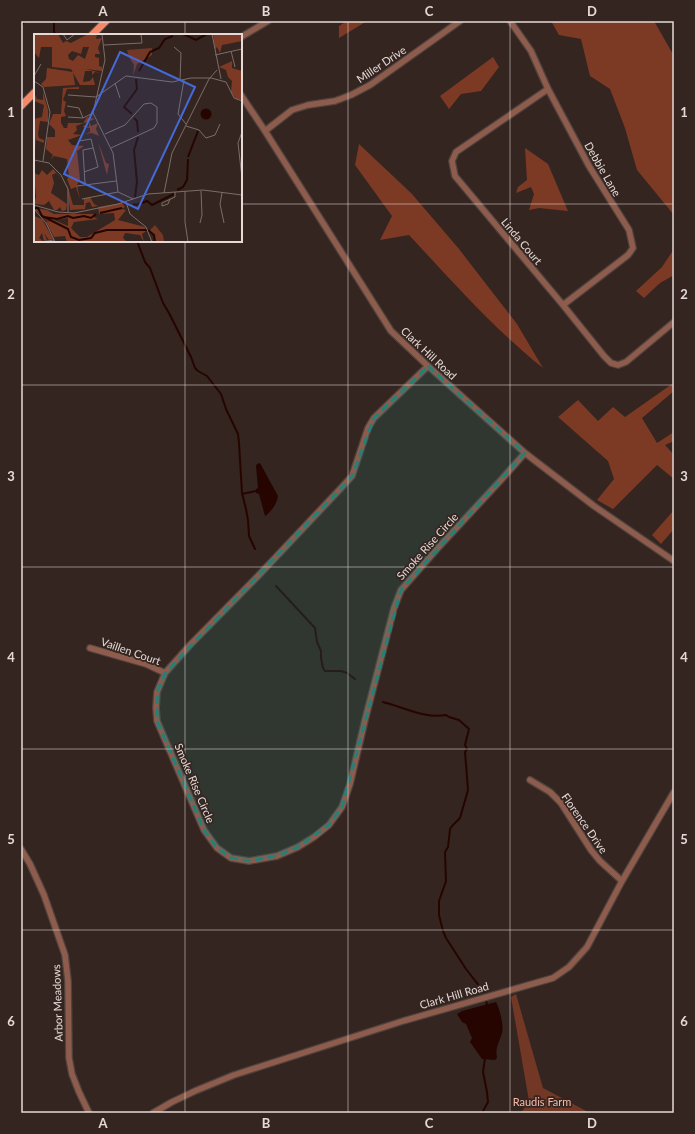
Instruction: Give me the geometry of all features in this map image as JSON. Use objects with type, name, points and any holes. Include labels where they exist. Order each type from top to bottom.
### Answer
[{"type":"main road","points":[[93,34],[106,21]]},
{"type":"main road","points":[[21,106],[34,93]]},
{"type":"street","points":[[242,35],[268,21]]},
{"type":"street","name":"Miller Drive","points":[[265,131],[292,110],[308,105],[335,101],[370,86],[460,21]]},
{"type":"street","name":"Debbie Lane","points":[[510,21],[531,51],[548,89],[589,166],[628,230],[633,248],[628,255],[563,305]]},
{"type":"street","name":"Linda Court","points":[[548,89],[456,152],[452,161],[455,176],[611,363],[618,365],[626,362],[674,322]]},
{"type":"street","name":"Clark Hill Road","points":[[242,96],[391,331],[525,453],[594,506],[674,561]]},
{"type":"street","name":"Smoke Rise Circle","points":[[428,366],[374,418],[368,428],[352,476],[264,570],[190,645],[165,673],[156,692],[157,721],[204,830],[217,848],[231,858],[249,861],[277,856],[298,847],[329,825],[342,807],[350,784],[392,616],[401,590],[525,453]]},
{"type":"street","name":"Vaillen Court","points":[[90,648],[146,664],[165,673]]},
{"type":"street","name":"Florence Drive","points":[[530,780],[550,792],[561,803],[591,850],[600,861],[622,881]]},
{"type":"street","name":"Clark Hill Road","points":[[153,1113],[172,1102],[234,1075],[403,1021],[553,978],[569,967],[587,947],[622,881],[674,792]]},
{"type":"street","name":"Arbor Meadows","points":[[21,849],[30,864],[44,895],[64,955],[68,981],[69,1058],[72,1074],[89,1113]]},
{"type":"highlighted area","points":[[428,366],[525,453],[401,590],[342,807],[329,825],[298,847],[277,856],[249,861],[231,858],[217,848],[204,830],[157,721],[157,692],[165,673],[352,476],[374,418]]},
{"type":"green space","name":"Raudis Farm","points":[[516,994],[543,1088],[590,1113],[521,1113],[529,1101],[511,997]]},
{"type":"shaded area","points":[[347,21],[367,21],[339,38],[339,26]]},
{"type":"shaded area","points":[[551,21],[654,21],[674,56],[674,215],[637,170],[625,128],[610,89],[590,76],[581,39],[559,35]]},
{"type":"shaded area","points":[[493,57],[499,67],[481,91],[461,94],[449,109],[440,96]]},
{"type":"shaded area","points":[[359,144],[412,194],[459,249],[517,324],[543,368],[490,321],[409,235],[380,240],[392,216],[355,165]]},
{"type":"shaded area","points":[[525,148],[548,164],[568,211],[539,208],[529,210],[534,194],[531,187],[516,193],[518,187],[527,180]]},
{"type":"shaded area","points":[[674,249],[674,275],[660,283],[644,298],[636,291],[662,267]]},
{"type":"shaded area","points":[[672,384],[674,385],[674,391],[642,418],[657,443],[674,432],[674,441],[665,445],[674,455],[674,479],[657,465],[613,509],[597,500],[614,479],[608,461],[558,417],[578,400],[598,421],[613,407],[625,417]]},
{"type":"shaded area","points":[[260,463],[278,496],[273,508],[265,516],[259,494],[256,493],[256,489],[258,488],[256,466]]},
{"type":"shaded area","points":[[674,510],[674,529],[661,544],[652,535]]},
{"type":"shaded area","points":[[496,1002],[500,1013],[502,1026],[502,1033],[497,1048],[497,1058],[495,1060],[482,1059],[470,1042],[472,1038],[466,1024],[462,1022],[457,1014],[462,1011]]},
{"type":"waterway","points":[[21,26],[25,21]]},
{"type":"waterway","points":[[54,21],[55,34]]},
{"type":"waterway","points":[[137,242],[145,262],[150,268],[163,303],[191,357],[195,368],[207,376],[221,394],[226,409],[238,434],[242,493],[248,520],[249,536],[255,549]]},
{"type":"waterway","points":[[242,494],[256,491]]},
{"type":"waterway","points":[[276,586],[315,628],[317,642],[321,651],[323,668],[325,671],[341,671],[347,673],[355,679]]},
{"type":"waterway","points":[[383,702],[422,714],[438,716],[446,715],[459,720],[469,729],[465,745],[467,749],[465,752],[468,790],[460,818],[450,829],[448,847],[445,852],[446,881],[439,901],[439,915],[446,938],[466,969],[484,992]]},
{"type":"waterway","points":[[486,1000],[487,1006]]},
{"type":"waterway","points":[[482,1113],[488,1102],[483,1072],[485,1058]]}]
